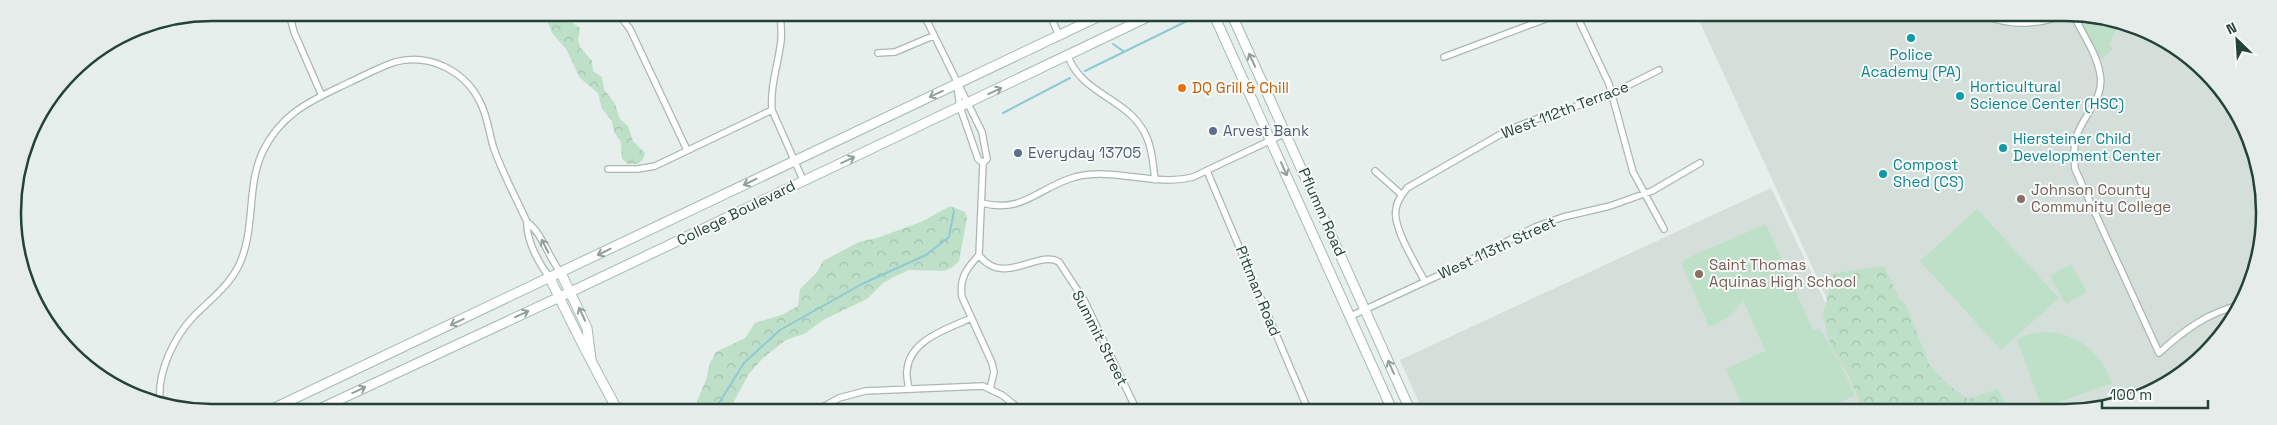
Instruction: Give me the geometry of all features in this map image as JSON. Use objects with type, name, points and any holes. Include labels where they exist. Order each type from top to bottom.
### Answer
[{"type":"main road","name":"College Boulevard","points":[[283,404],[1089,21]]},
{"type":"main road","name":"College Boulevard","points":[[330,404],[559,298],[1140,21]]},
{"type":"main road","name":"Pflumm Road","points":[[1217,21],[1390,404]]},
{"type":"main road","name":"Pflumm Road","points":[[1235,21],[1408,404]]},
{"type":"main road","points":[[561,273],[588,328],[591,359]]},
{"type":"main road","points":[[550,278],[581,344],[614,404]]},
{"type":"street","points":[[291,21],[294,32],[322,96]]},
{"type":"street","points":[[624,21],[630,30],[687,150]]},
{"type":"street","points":[[781,21],[782,37],[779,60],[772,84],[772,110],[804,180]]},
{"type":"street","points":[[926,21],[982,132],[987,159],[983,164],[980,255],[964,273],[960,288],[962,297],[992,363],[994,372],[990,389]]},
{"type":"street","points":[[1053,21],[1060,35]]},
{"type":"street","points":[[1444,57],[1540,21]]},
{"type":"street","points":[[1580,21],[1597,56],[1612,94],[1633,172],[1664,229]]},
{"type":"street","points":[[2008,21],[2029,24],[2046,21]]},
{"type":"street","points":[[2077,22],[2101,76],[2098,98],[2076,136],[2074,147],[2075,169],[2159,352],[2193,325],[2212,315],[2229,309]]},
{"type":"street","points":[[878,53],[895,52],[933,36]]},
{"type":"street","points":[[1068,56],[1078,76],[1089,86],[1116,101],[1133,115],[1140,124],[1152,153],[1155,180]]},
{"type":"street","points":[[160,396],[162,377],[176,342],[193,317],[224,287],[242,257],[248,234],[256,172],[269,139],[294,111],[396,62],[420,60],[437,63],[459,75],[476,95],[484,112],[496,155],[527,222],[527,231],[544,270],[550,278]]},
{"type":"street","name":"West 112th Terrace","points":[[1402,195],[1407,188],[1508,130],[1612,94],[1659,70]]},
{"type":"street","points":[[957,84],[960,107],[978,159],[983,164]]},
{"type":"street","points":[[608,169],[638,169],[655,166],[772,110]]},
{"type":"street","points":[[982,202],[997,207],[1008,206],[1066,181],[1091,174],[1180,181],[1208,171],[1286,134]]},
{"type":"street","name":"West 113th Street","points":[[1351,316],[1535,228],[1563,217],[1610,206],[1645,194],[1700,163]]},
{"type":"street","name":"Pittman Road","points":[[1208,171],[1305,404]]},
{"type":"street","points":[[1374,171],[1402,195],[1395,211],[1396,222],[1425,282]]},
{"type":"street","points":[[527,222],[536,228],[554,264],[561,273]]},
{"type":"street","name":"Summit Street","points":[[980,255],[985,263],[1005,269],[1037,261],[1055,260],[1059,262],[1084,300],[1133,404]]},
{"type":"street","points":[[909,389],[906,370],[912,351],[928,339],[971,318]]},
{"type":"street","points":[[828,404],[839,398],[865,391],[983,386],[1002,395],[1013,404]]},
{"type":"shaded area","name":"Johnson County Community College","points":[[1699,21],[2064,21],[2089,23],[2126,31],[2149,41],[2171,53],[2200,77],[2224,106],[2246,151],[2252,175],[2256,212],[2252,250],[2246,274],[2224,319],[2200,348],[2171,372],[2149,384],[2126,394],[2102,400],[2064,404],[1875,404]]},
{"type":"shaded area","name":"Saint Thomas Aquinas High School","points":[[1771,188],[1873,404],[1419,404],[1400,360]]},
{"type":"green space","points":[[547,21],[570,21],[580,28],[578,40],[580,47],[592,61],[593,71],[602,77],[604,89],[615,104],[620,119],[628,126],[633,141],[645,153],[643,159],[638,164],[628,164],[622,159],[621,142],[614,132],[612,121],[602,109],[598,93],[580,78],[566,49],[552,33]]},
{"type":"green space","points":[[2080,22],[2117,29],[2109,44],[2113,49],[2102,59],[2097,57]]},
{"type":"green space","points":[[950,206],[965,212],[967,218],[959,261],[953,267],[944,271],[909,270],[894,277],[883,283],[867,299],[823,320],[806,333],[786,340],[763,358],[748,375],[733,404],[696,404],[706,380],[710,363],[716,352],[745,338],[755,323],[781,315],[798,306],[800,289],[817,272],[823,261],[859,242],[877,238],[921,222]]},
{"type":"green space","points":[[1977,209],[2059,298],[2001,350],[1920,261]]},
{"type":"green space","points":[[1766,224],[1813,330],[1819,328],[1839,361],[1855,395],[1837,404],[1741,404],[1726,369],[1765,351],[1743,300],[1729,316],[1709,327],[1682,265],[1685,259]]},
{"type":"green space","points":[[2071,264],[2087,292],[2066,304],[2050,276]]},
{"type":"green space","points":[[1884,266],[1900,299],[1906,305],[1930,366],[1948,385],[1968,399],[1997,389],[2007,404],[1859,404],[1847,373],[1830,344],[1823,314],[1834,273]]},
{"type":"green space","points":[[2048,332],[2070,337],[2080,342],[2096,354],[2112,383],[2054,404],[2041,404],[2017,339],[2029,334]]},
{"type":"waterway","points":[[1085,71],[1187,21]]},
{"type":"waterway","points":[[1113,44],[1123,51]]},
{"type":"waterway","points":[[1003,113],[1070,78]]},
{"type":"waterway","points":[[718,404],[744,363],[780,330],[862,284],[926,255],[949,237],[954,211]]},
{"type":"place","name":"Police Academy (PA)","points":[[1911,38]]},
{"type":"place","name":"DQ Grill & Chill","points":[[1182,88]]},
{"type":"place","name":"Horticultural Science Center (HSC)","points":[[1960,96]]},
{"type":"place","name":"Arvest Bank","points":[[1213,131]]},
{"type":"place","name":"Hiersteiner Child Development Center","points":[[2003,148]]},
{"type":"place","name":"Everyday 13705","points":[[1018,153]]},
{"type":"place","name":"Compost Shed (CS)","points":[[1883,174]]},
{"type":"place","name":"Johnson County Community College","points":[[2021,199]]},
{"type":"place","name":"Saint Thomas Aquinas High School","points":[[1699,274]]}]
